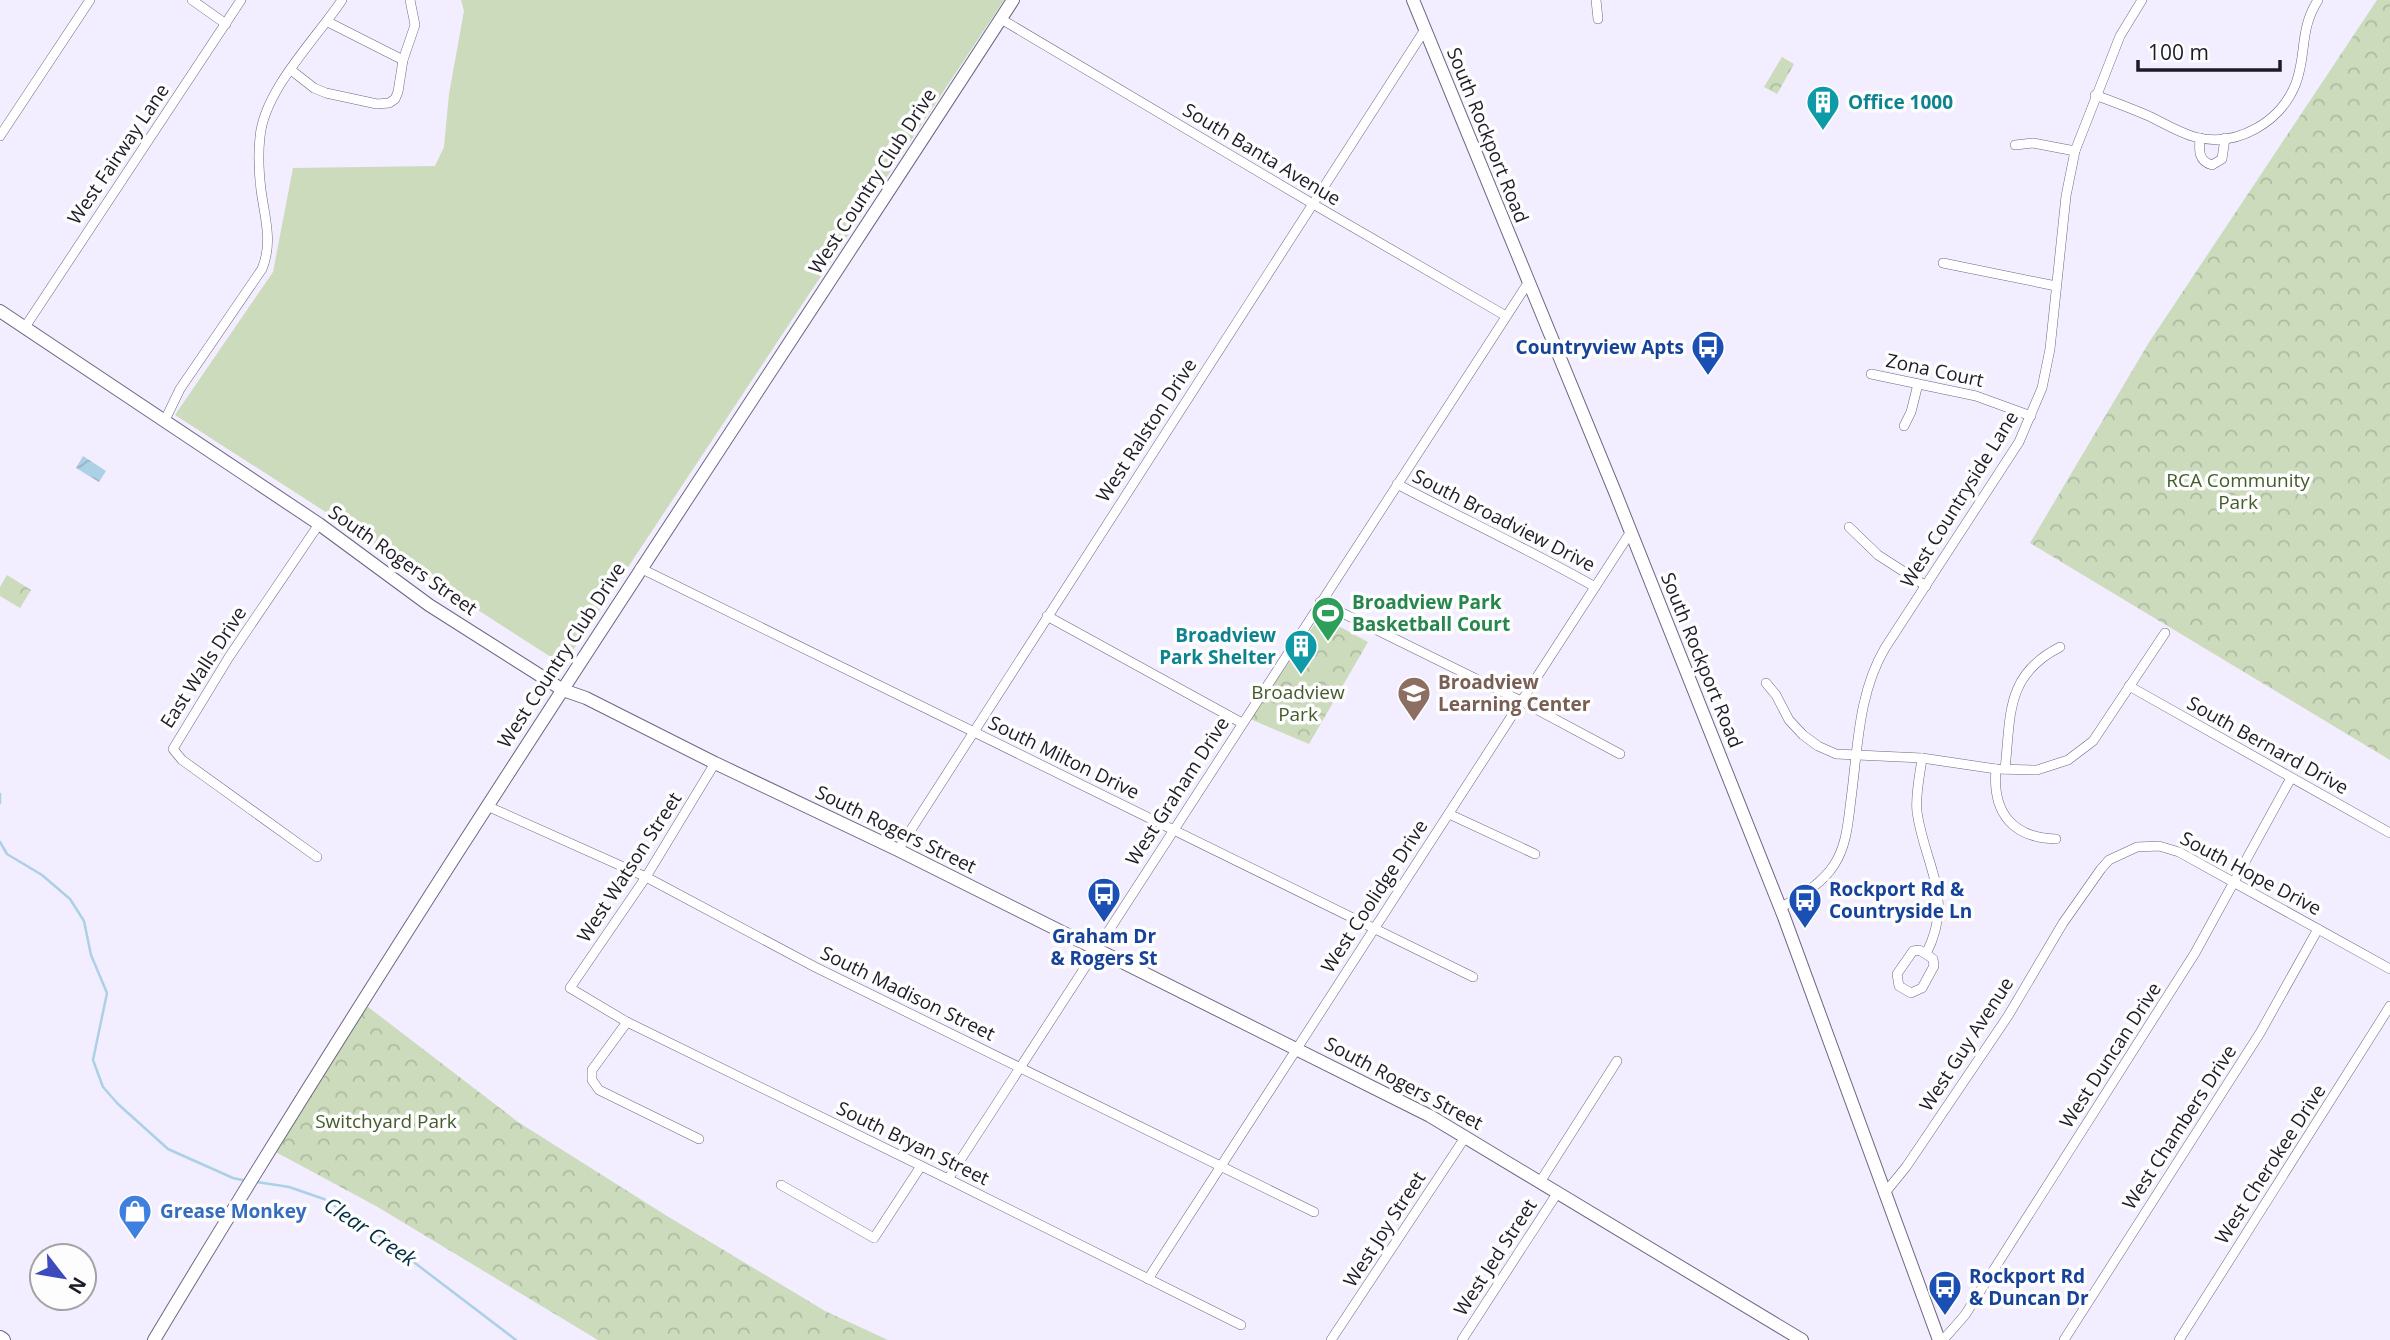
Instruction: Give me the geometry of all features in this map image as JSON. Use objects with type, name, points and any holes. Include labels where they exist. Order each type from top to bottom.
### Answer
[{"type":"street","points":[[0,136],[90,0]]},
{"type":"street","points":[[191,0],[226,24]]},
{"type":"street","name":"West Fairway Lane","points":[[25,327],[242,0]]},
{"type":"street","points":[[165,421],[180,389],[251,286],[265,260],[269,240],[261,190],[260,136],[268,106],[342,0]]},
{"type":"street","points":[[291,71],[320,91],[377,104],[389,103],[395,99],[398,92],[402,60],[415,25],[410,0]]},
{"type":"street","name":"West Country Club Drive","points":[[154,1340],[258,1166],[487,806],[1013,0]]},
{"type":"street","name":"South Rockport Road","points":[[1413,0],[1780,908],[1884,1194],[1941,1340]]},
{"type":"street","points":[[1596,0],[1598,19]]},
{"type":"street","name":"West Countryside Lane","points":[[1780,908],[1820,882],[1838,858],[1846,835],[1863,704],[1870,677],[1885,649],[2019,442],[2031,416],[2042,388],[2050,349],[2066,196],[2075,151],[2120,36],[2142,0]]},
{"type":"street","points":[[2095,95],[2200,138],[2225,138],[2259,127],[2277,113],[2287,100],[2298,76],[2306,24],[2318,0]]},
{"type":"street","name":"South Banta Avenue","points":[[1001,19],[1506,316]]},
{"type":"street","points":[[328,22],[402,60]]},
{"type":"street","name":"West Ralston Drive","points":[[898,850],[1424,31]]},
{"type":"street","points":[[2200,138],[2202,160],[2212,165],[2222,159],[2225,138]]},
{"type":"street","points":[[2015,145],[2033,143],[2075,151]]},
{"type":"street","points":[[1943,263],[2056,286]]},
{"type":"street","name":"West Graham Drive","points":[[948,1179],[1528,283]]},
{"type":"street","name":"South Rogers Street","points":[[0,311],[319,524],[429,605],[563,690],[586,698],[898,850],[1430,1115],[1802,1340]]},
{"type":"street","name":"Zona Court","points":[[1871,374],[1976,396],[2031,416]]},
{"type":"street","points":[[1904,426],[1911,412],[1918,384]]},
{"type":"street","name":"South Broadview Drive","points":[[1397,484],[1480,528],[1536,553],[1595,587]]},
{"type":"street","name":"East Walls Drive","points":[[317,857],[182,760],[173,749],[229,657],[319,524]]},
{"type":"street","points":[[1849,527],[1878,555],[1926,586]]},
{"type":"street","name":"West Coolidge Drive","points":[[1149,1279],[1630,533]]},
{"type":"street","name":"South Milton Drive","points":[[640,568],[1473,977]]},
{"type":"street","points":[[1320,602],[1521,701],[1620,754]]},
{"type":"street","points":[[1047,616],[1241,723]]},
{"type":"street","points":[[1766,683],[1776,695],[1789,720],[1809,741],[1836,754],[1922,758],[2000,769],[2048,768],[2076,755],[2093,741],[2165,633]]},
{"type":"street","points":[[2056,839],[2032,836],[2008,820],[1997,799],[1994,785],[2000,769],[2017,689],[2033,664],[2060,647]]},
{"type":"street","name":"South Bernard Drive","points":[[2129,686],[2390,833]]},
{"type":"street","points":[[1922,758],[1917,809],[1939,906],[1934,938],[1926,954]]},
{"type":"street","name":"West Watson Street","points":[[570,988],[646,877],[715,763]]},
{"type":"street","name":"West Duncan Drive","points":[[1941,1340],[1965,1315],[2168,997],[2291,778]]},
{"type":"street","name":"South Madison Street","points":[[487,806],[646,877],[815,967],[1314,1212]]},
{"type":"street","points":[[1449,814],[1535,854]]},
{"type":"street","name":"South Hope Drive","points":[[2072,910],[2109,860],[2137,847],[2160,846],[2179,852],[2390,969]]},
{"type":"street","name":"West Guy Avenue","points":[[1884,1194],[1906,1167],[2000,1027],[2072,910]]},
{"type":"street","name":"West Chambers Drive","points":[[2064,1340],[2246,1056],[2318,929]]},
{"type":"street","points":[[1919,950],[1926,954],[1933,959],[1933,970],[1922,988],[1911,993],[1899,986],[1897,974],[1913,951],[1919,950]]},
{"type":"street","name":"South Bryan Street","points":[[570,988],[627,1022],[1241,1325]]},
{"type":"street","name":"West Cherokee Drive","points":[[2179,1340],[2390,1006]]},
{"type":"street","points":[[627,1022],[592,1070],[592,1080],[599,1090],[699,1139]]},
{"type":"street","points":[[1540,1182],[1617,1061]]},
{"type":"street","name":"West Joy Street","points":[[1331,1340],[1466,1136]]},
{"type":"street","points":[[781,1185],[874,1238],[921,1166]]},
{"type":"street","name":"West Jed Street","points":[[1462,1340],[1558,1192]]},
{"type":"green space","points":[[461,0],[1004,0],[573,650],[554,659],[175,415],[273,272],[293,168],[435,166],[444,147],[449,94],[464,11]]},
{"type":"green space","name":"RCA Community Park","points":[[2377,0],[2390,0],[2390,760],[2030,543],[2148,344]]},
{"type":"green space","points":[[1782,57],[1794,64],[1777,94],[1764,87]]},
{"type":"green space","points":[[7,575],[31,590],[20,608],[0,596],[0,587]]},
{"type":"green space","name":"Broadview Park","points":[[1320,616],[1368,642],[1309,744],[1250,719]]},
{"type":"green space","name":"Switchyard Park","points":[[359,1000],[518,1122],[825,1311],[888,1340],[598,1340],[376,1206],[272,1150]]},
{"type":"water","points":[[83,456],[106,471],[99,482],[76,468]]},
{"type":"waterway","name":"Clear Creek","points":[[0,794],[0,803]]},
{"type":"waterway","name":"Clear Creek","points":[[0,842],[7,854],[42,875],[70,899],[84,921],[91,955],[107,993],[93,1060],[103,1087],[168,1149],[233,1178],[247,1181]]},
{"type":"waterway","name":"Clear Creek","points":[[257,1182],[289,1187],[324,1199],[365,1225],[516,1340]]},
{"type":"place","name":"Office 1000","points":[[1823,132]]},
{"type":"place","name":"Countryview Apts","points":[[1708,377]]},
{"type":"place","name":"Broadview Park Basketball Court","points":[[1328,643]]},
{"type":"place","name":"Broadview Park Shelter","points":[[1301,676]]},
{"type":"place","name":"Broadview Learning Center","points":[[1414,723]]},
{"type":"place","name":"Graham Dr & Rogers St","points":[[1104,924]]},
{"type":"place","name":"Rockport Rd & Countryside Ln","points":[[1805,930]]},
{"type":"place","name":"Grease Monkey","points":[[135,1241]]},
{"type":"place","name":"Rockport Rd & Duncan Dr","points":[[1945,1317]]}]
